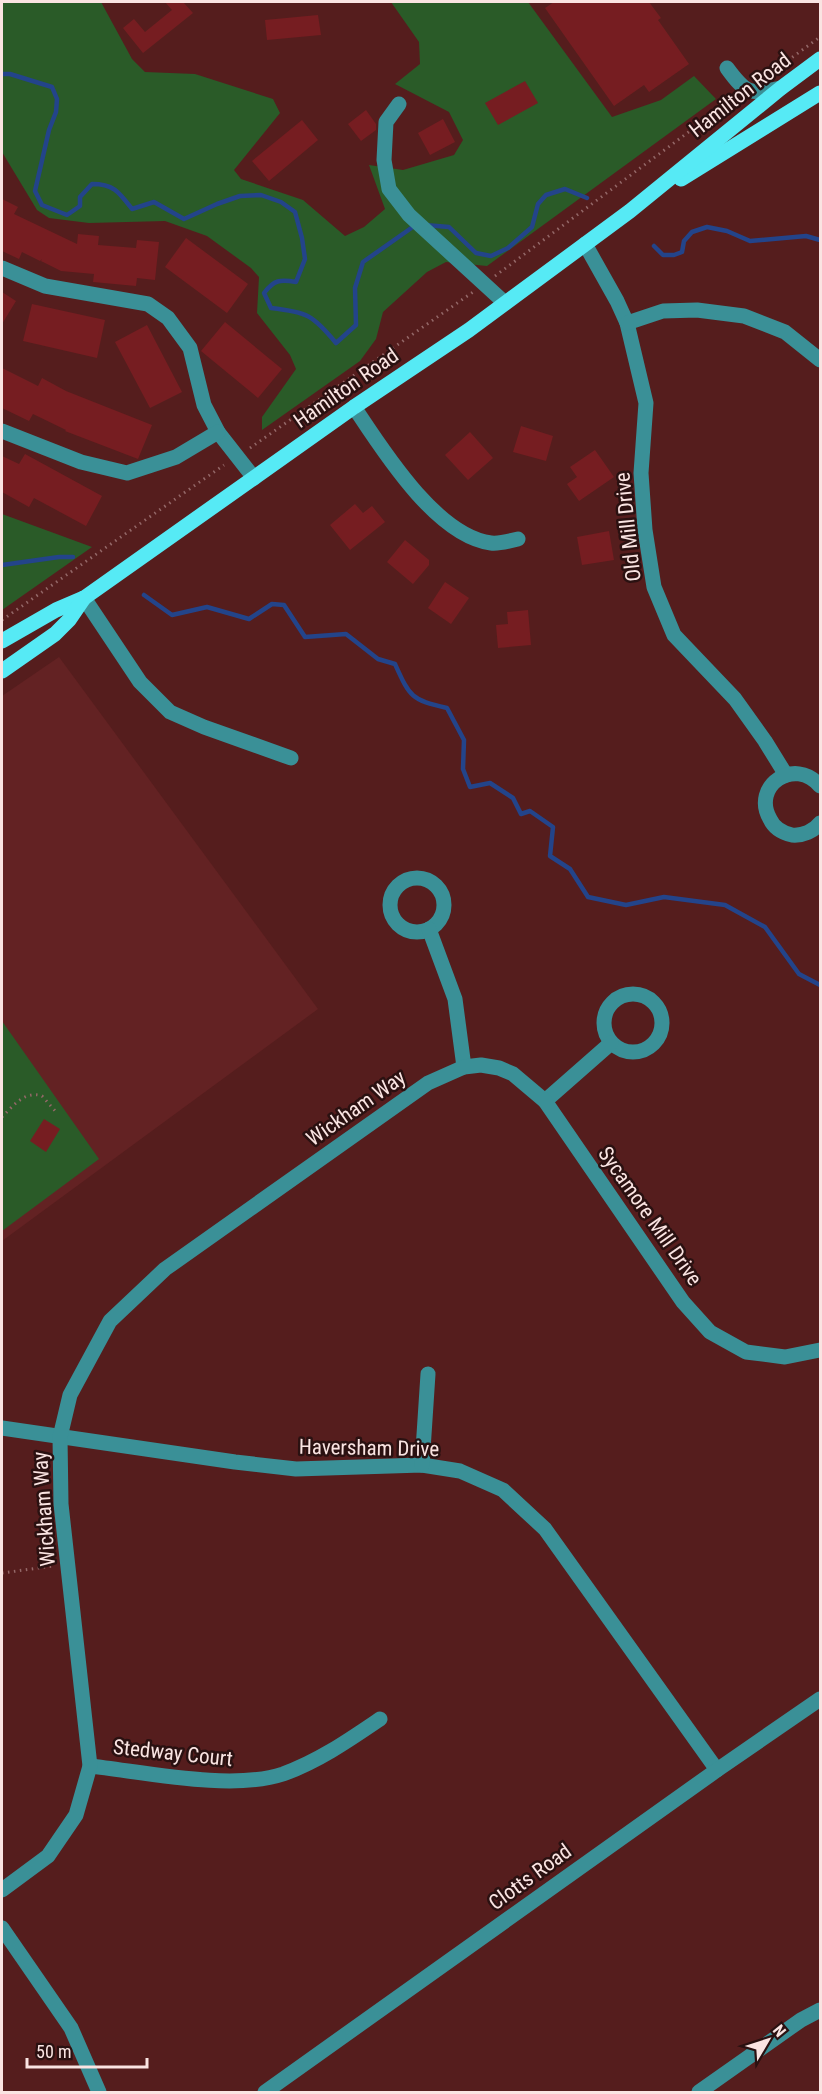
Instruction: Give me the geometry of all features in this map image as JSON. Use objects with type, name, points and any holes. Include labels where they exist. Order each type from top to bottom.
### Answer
[{"type":"main road","name":"Hamilton Road","points":[[2,641],[56,610],[84,598],[505,303],[630,211],[820,59]]},
{"type":"main road","name":"Hamilton Road","points":[[630,211],[820,93]]},
{"type":"main road","name":"Hamilton Road","points":[[2,671],[55,634],[69,620],[84,598]]},
{"type":"street","points":[[727,68],[739,85],[746,90],[765,91],[781,88]]},
{"type":"street","points":[[399,104],[386,122],[384,160],[389,189],[409,215],[505,303]]},
{"type":"street","name":"Old Mill Drive","points":[[585,244],[627,323],[646,403],[641,473],[645,530],[654,588],[674,635],[735,699],[786,775]]},
{"type":"street","points":[[2,268],[45,286],[148,304],[168,318],[189,348],[204,405],[218,432],[254,478]]},
{"type":"street","points":[[627,323],[663,311],[697,310],[744,316],[784,332],[820,360]]},
{"type":"street","points":[[354,407],[402,474],[425,503],[440,517],[477,539],[501,543],[518,539]]},
{"type":"street","points":[[2,431],[81,462],[127,473],[176,457],[218,432]]},
{"type":"street","points":[[84,598],[140,682],[170,712],[204,727],[291,758]]},
{"type":"street","points":[[820,786],[807,775],[796,773],[786,775],[770,787],[765,806],[772,824],[789,834],[799,835],[809,832],[820,823]]},
{"type":"street","points":[[429,929],[454,999],[464,1067]]},
{"type":"street","points":[[545,1101],[611,1042]]},
{"type":"street","name":"Sycamore Mill Drive","points":[[464,1067],[481,1065],[499,1068],[525,1082],[545,1101],[683,1302],[710,1332],[746,1352],[785,1357],[820,1350]]},
{"type":"street","name":"Wickham Way","points":[[2,1890],[48,1856],[76,1815],[90,1766],[61,1504],[60,1437],[70,1395],[110,1322],[165,1269],[428,1083],[464,1067]]},
{"type":"street","points":[[422,1465],[428,1374]]},
{"type":"street","name":"Haversham Drive","points":[[2,1428],[296,1469],[422,1465],[460,1471],[503,1490],[545,1528],[717,1770]]},
{"type":"street","name":"Clotts Road","points":[[265,2092],[820,1699]]},
{"type":"street","name":"Stedway Court","points":[[90,1766],[207,1780],[238,1781],[282,1774],[325,1756],[380,1719]]},
{"type":"street","points":[[2,1928],[71,2028],[99,2092]]},
{"type":"street","points":[[699,2092],[801,2020],[820,2010]]},
{"type":"path","points":[[2,620],[484,284],[820,38]]},
{"type":"path","points":[[2,1117],[18,1102],[33,1094],[42,1096],[57,1113]]},
{"type":"path","points":[[2,1573],[68,1564]]},
{"type":"shaded area","points":[[59,657],[318,1009],[2,1241],[2,696]]},
{"type":"green space","points":[[2,2],[101,2],[132,59],[145,72],[195,74],[273,99],[280,113],[234,170],[241,179],[303,200],[345,236],[364,227],[385,209],[369,165],[403,170],[454,155],[463,140],[449,112],[395,84],[420,64],[419,42],[391,2],[528,2],[612,117],[661,100],[694,76],[716,99],[487,266],[446,262],[427,272],[383,312],[376,339],[360,361],[262,430],[262,417],[296,369],[290,355],[257,313],[259,277],[251,268],[207,236],[165,221],[89,223],[49,218],[37,210],[2,152]]},
{"type":"green space","points":[[2,514],[92,547],[2,610]]},
{"type":"green space","points":[[2,1021],[99,1159],[2,1231]]},
{"type":"building","points":[[165,2],[183,2],[193,13],[143,53],[123,28],[134,19],[145,32],[172,10]]},
{"type":"building","points":[[554,2],[649,2],[661,18],[658,20],[689,64],[649,92],[644,85],[614,106],[545,8]]},
{"type":"building","points":[[318,15],[321,35],[267,40],[265,20]]},
{"type":"building","points":[[525,81],[538,103],[498,125],[485,103]]},
{"type":"building","points":[[366,110],[376,124],[376,130],[361,141],[348,124]]},
{"type":"building","points":[[443,119],[455,142],[430,155],[418,133]]},
{"type":"building","points":[[302,120],[318,140],[269,181],[252,161]]},
{"type":"building","points":[[2,199],[18,207],[14,214],[77,244],[78,234],[99,236],[98,245],[136,248],[137,240],[159,242],[155,280],[137,278],[136,286],[93,282],[94,274],[61,271],[41,261],[42,259],[40,261],[22,252],[19,259],[2,251]]},
{"type":"building","points":[[186,238],[248,284],[227,313],[165,267]]},
{"type":"building","points":[[2,292],[16,301],[2,324]]},
{"type":"building","points":[[32,304],[105,320],[97,358],[23,341]]},
{"type":"building","points":[[225,322],[282,369],[258,398],[201,351]]},
{"type":"building","points":[[147,325],[182,392],[150,408],[115,342]]},
{"type":"building","points":[[2,368],[38,386],[42,378],[66,391],[152,425],[138,459],[65,431],[33,414],[29,421],[2,408]]},
{"type":"building","points":[[521,426],[553,436],[546,461],[513,452]]},
{"type":"building","points":[[470,432],[493,458],[468,480],[445,455]]},
{"type":"building","points":[[595,450],[614,477],[579,501],[567,484],[577,477],[570,467]]},
{"type":"building","points":[[25,454],[102,496],[86,526],[34,498],[29,507],[2,492],[2,456],[19,464]]},
{"type":"building","points":[[355,504],[363,513],[372,506],[385,522],[350,550],[330,525]]},
{"type":"building","points":[[609,531],[614,560],[582,565],[577,537]]},
{"type":"building","points":[[405,540],[429,560],[429,565],[413,584],[387,562]]},
{"type":"building","points":[[445,582],[469,598],[451,624],[428,608]]},
{"type":"building","points":[[528,610],[531,645],[498,648],[496,625],[508,624],[507,612]]},
{"type":"building","points":[[44,1119],[60,1129],[46,1152],[30,1141]]},
{"type":"waterway","points":[[2,74],[10,74],[52,87],[57,99],[56,112],[49,130],[35,191],[42,205],[67,215],[80,206],[80,197],[92,184],[111,187],[132,209],[154,202],[184,219],[240,196],[261,195],[281,202],[295,212],[305,259],[296,282],[278,282],[271,285],[264,293],[271,308],[301,313],[321,326],[336,343],[356,325],[355,288],[363,262],[417,224]]},
{"type":"waterway","points":[[425,225],[449,227],[476,253],[491,256],[508,248],[532,227],[538,204],[546,195],[565,189],[587,198]]},
{"type":"waterway","points":[[654,246],[663,255],[674,255],[682,252],[684,241],[692,232],[707,227],[727,231],[750,241],[806,236],[820,240]]},
{"type":"waterway","points":[[2,565],[73,557]]},
{"type":"waterway","points":[[144,595],[172,615],[207,607],[249,619],[272,604],[284,605],[305,637],[346,634],[378,659],[395,664],[404,684],[413,695],[426,702],[447,708],[464,740],[463,769],[470,787],[490,783],[513,798],[521,814],[530,811],[553,827],[550,856],[570,869],[588,897],[626,905],[664,897],[725,905],[765,927],[799,974],[820,985]]}]
